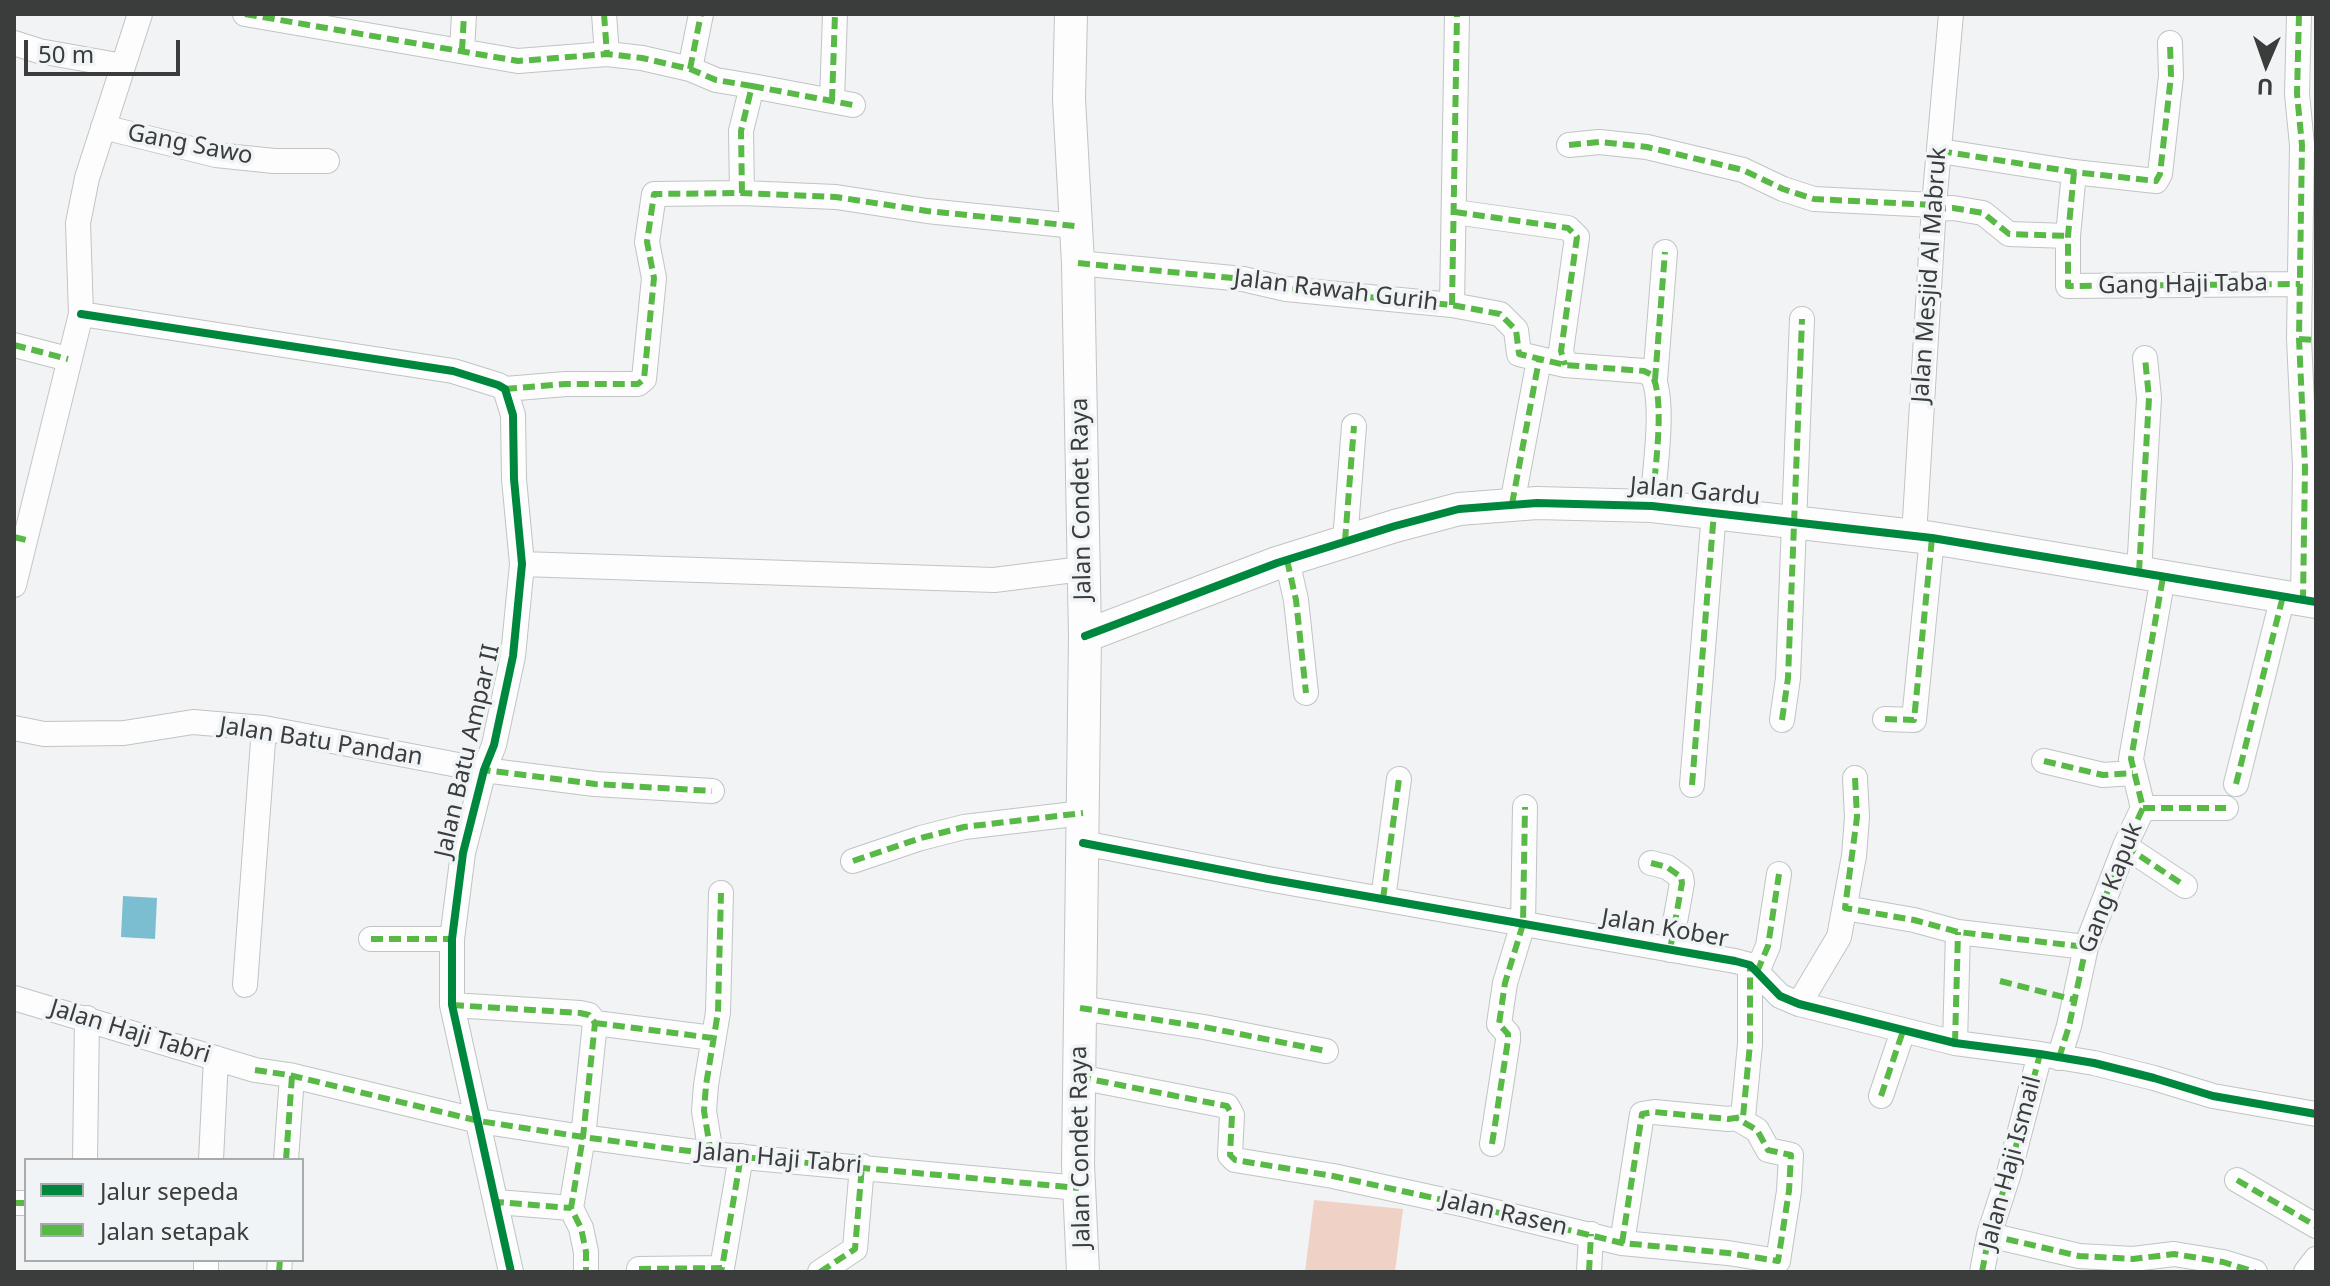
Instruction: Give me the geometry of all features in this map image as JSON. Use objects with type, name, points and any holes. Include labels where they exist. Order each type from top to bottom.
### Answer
[{"type":"street","points":[[14,585],[20,539],[81,314],[78,223],[87,178],[140,14]]},
{"type":"street","points":[[245,14],[518,61],[607,54],[642,58],[690,69],[716,80],[842,103],[835,14]]},
{"type":"street","points":[[462,51],[464,14]]},
{"type":"street","points":[[604,14],[607,54]]},
{"type":"street","points":[[690,69],[701,14]]},
{"type":"street","name":"Jalan Condet Raya","points":[[1071,14],[1069,99],[1078,263],[1085,636],[1079,1077],[1083,1272]]},
{"type":"street","points":[[1452,305],[1457,14]]},
{"type":"street","name":"Jalan Mesjid Al Mabruk","points":[[1885,719],[1914,720],[1934,207],[1951,14]]},
{"type":"street","points":[[2236,784],[2301,599],[2311,468],[2308,340],[2300,284],[2302,145],[2297,94],[2299,14]]},
{"type":"street","points":[[14,43],[39,51],[123,66]]},
{"type":"street","points":[[1940,151],[2156,181],[2171,76],[2170,43]]},
{"type":"street","points":[[742,193],[741,131],[752,86]]},
{"type":"street","name":"Gang Sawo","points":[[103,127],[216,155],[274,161],[327,161]]},
{"type":"street","points":[[1569,145],[1599,142],[1647,147],[1743,170],[1783,189],[1814,199],[1953,208],[1983,213],[2009,234],[2068,236]]},
{"type":"street","name":"Gang Haji Taba","points":[[2074,172],[2068,236],[2067,284],[2070,287],[2300,284]]},
{"type":"street","points":[[81,314],[453,371],[505,389],[640,382],[646,372],[654,278],[647,242],[654,194],[742,193],[836,197],[927,211],[1075,226]]},
{"type":"street","points":[[1455,212],[1573,231],[1577,237],[1561,351],[1565,365]]},
{"type":"street","name":"Jalan Gardu","points":[[1652,506],[1657,434],[1655,380],[1665,252]]},
{"type":"street","name":"Jalan Rawah Gurih","points":[[1078,263],[1243,279],[1286,289],[1452,305],[1500,314],[1516,330],[1519,354],[1539,360]]},
{"type":"street","points":[[1782,720],[1788,678],[1802,319]]},
{"type":"street","points":[[14,345],[68,359]]},
{"type":"street","name":"Gang Kapuk","points":[[2049,1056],[2069,1026],[2086,947],[2143,808],[2133,773],[2151,574],[2149,398],[2145,358]]},
{"type":"street","points":[[1512,504],[1539,360],[1644,371],[1655,380]]},
{"type":"street","name":"Jalan Batu Ampar II","points":[[479,1121],[452,1005],[452,939],[463,853],[484,770],[494,745],[513,656],[522,564],[514,479],[513,415],[505,389]]},
{"type":"street","points":[[1345,541],[1354,426]]},
{"type":"street","name":"Jalan Gardu","points":[[1085,636],[1345,541],[1459,509],[1512,504],[1652,506],[1793,520],[1923,537],[2301,599]]},
{"type":"street","points":[[1692,785],[1714,512]]},
{"type":"street","points":[[1287,560],[1296,600],[1306,693]]},
{"type":"street","points":[[522,564],[994,580],[1082,569]]},
{"type":"street","name":"Jalan Batu Pandan","points":[[14,728],[44,734],[124,733],[193,722],[264,728],[484,770],[595,784],[712,791]]},
{"type":"street","points":[[245,985],[264,728]]},
{"type":"street","points":[[2044,761],[2103,775],[2133,773]]},
{"type":"street","points":[[1799,1004],[1839,937],[1857,817],[1855,778]]},
{"type":"street","points":[[1383,899],[1399,779]]},
{"type":"street","points":[[1492,1144],[1508,1040],[1508,1034],[1499,1024],[1499,1017],[1512,957],[1523,924],[1525,807]]},
{"type":"street","points":[[2143,808],[2226,808]]},
{"type":"street","name":"Jalan Kober","points":[[853,861],[964,827],[1083,828],[1383,899],[1670,950],[1754,969]]},
{"type":"street","points":[[2125,846],[2185,886]]},
{"type":"street","points":[[1651,863],[1667,867],[1681,877],[1670,950]]},
{"type":"street","points":[[1622,1243],[1642,1114],[1743,1117],[1754,969],[1768,946],[1779,874]]},
{"type":"street","points":[[711,1154],[704,1111],[718,1012],[721,893]]},
{"type":"street","points":[[1845,908],[1914,920],[1958,932],[2086,947]]},
{"type":"street","points":[[1955,1043],[1958,932]]},
{"type":"street","points":[[371,939],[452,939]]},
{"type":"street","points":[[1754,969],[1780,996],[1799,1004],[1903,1031],[1955,1043],[2049,1056],[2154,1078],[2213,1096],[2316,1114]]},
{"type":"street","name":"Jalan Haji Tabri","points":[[14,998],[255,1070],[479,1121],[711,1154],[1079,1188]]},
{"type":"street","points":[[452,1005],[580,1013],[589,1015],[595,1023],[583,1137],[571,1208],[581,1228],[586,1272]]},
{"type":"street","points":[[1080,1008],[1204,1027],[1326,1051]]},
{"type":"street","points":[[85,1158],[87,1018]]},
{"type":"street","points":[[595,1023],[713,1038]]},
{"type":"street","points":[[1881,1096],[1903,1031]]},
{"type":"street","name":"Jalan Haji Ismail","points":[[1982,1272],[1989,1235],[2049,1056]]},
{"type":"street","points":[[211,1158],[216,1058]]},
{"type":"street","points":[[286,1158],[291,1076]]},
{"type":"street","name":"Jalan Rasen","points":[[1079,1077],[1227,1106],[1232,1115],[1231,1158],[1235,1160],[1333,1176],[1622,1243],[1778,1261],[1791,1155],[1768,1150],[1757,1130],[1738,1119]]},
{"type":"street","points":[[479,1121],[511,1272]]},
{"type":"street","points":[[639,1269],[722,1268],[741,1156]]},
{"type":"street","points":[[820,1272],[855,1249],[862,1166]]},
{"type":"street","points":[[2237,1180],[2316,1226]]},
{"type":"street","points":[[497,1202],[571,1208]]},
{"type":"street","points":[[1589,1272],[1591,1234]]},
{"type":"street","points":[[1989,1235],[2079,1256],[2133,1259],[2174,1254],[2223,1262],[2255,1272]]},
{"type":"street","points":[[2306,1272],[2316,1259]]},
{"type":"shaded area","points":[[1314,1200],[1403,1209],[1395,1272],[1305,1272]]},
{"type":"water","points":[[123,896],[157,898],[155,939],[121,937]]},
{"type":"marked path","points":[[245,14],[518,61],[607,54],[642,58],[690,69],[716,80],[752,86],[741,131],[742,193]]},
{"type":"marked path","points":[[462,51],[464,14]]},
{"type":"marked path","points":[[604,14],[607,54]]},
{"type":"marked path","points":[[690,69],[701,14]]},
{"type":"marked path","points":[[832,101],[835,14]]},
{"type":"marked path","points":[[1452,305],[1457,14]]},
{"type":"marked path","points":[[2299,14],[2297,94],[2302,145],[2299,339],[2305,467],[2303,600]]},
{"type":"marked path","points":[[1940,151],[2156,181],[2160,174],[2171,76],[2170,43]]},
{"type":"marked path","points":[[752,86],[853,105]]},
{"type":"marked path","points":[[1569,145],[1599,142],[1647,147],[1743,170],[1783,189],[1814,199],[1934,205]]},
{"type":"marked path","points":[[2074,172],[2068,236],[2068,286],[2300,284]]},
{"type":"marked path","points":[[505,389],[566,384],[638,384],[644,379],[654,278],[647,242],[654,194],[742,193],[836,197],[927,211],[1075,226]]},
{"type":"marked path","points":[[1934,209],[1953,208],[1983,213],[2009,234],[2068,236]]},
{"type":"marked path","points":[[1455,212],[1568,228],[1577,237],[1561,351],[1565,365]]},
{"type":"marked path","points":[[1655,380],[1665,252]]},
{"type":"marked path","points":[[1078,263],[1243,279],[1286,289],[1452,305],[1500,314],[1516,330],[1519,354],[1565,365],[1644,371],[1652,375],[1658,402],[1652,506]]},
{"type":"marked path","points":[[1782,720],[1788,678],[1802,319]]},
{"type":"marked path","points":[[2299,339],[2316,340]]},
{"type":"marked path","points":[[14,345],[68,359]]},
{"type":"marked path","points":[[2139,572],[2149,398],[2145,358]]},
{"type":"marked path","points":[[1512,504],[1539,360]]},
{"type":"marked path","points":[[1345,541],[1354,426]]},
{"type":"marked path","points":[[1692,785],[1714,512]]},
{"type":"marked path","points":[[14,537],[26,540]]},
{"type":"marked path","points":[[1885,719],[1914,720],[1932,538]]},
{"type":"marked path","points":[[1287,560],[1296,600],[1306,693]]},
{"type":"marked path","points":[[2059,1058],[2086,947],[2143,808],[2131,759],[2163,577]]},
{"type":"marked path","points":[[2236,784],[2283,596]]},
{"type":"marked path","points":[[2044,761],[2103,775],[2133,773]]},
{"type":"marked path","points":[[482,775],[484,770],[595,784],[712,791]]},
{"type":"marked path","points":[[1855,778],[1857,817],[1845,908],[1914,920],[1958,932],[2086,947]]},
{"type":"marked path","points":[[1383,899],[1399,779]]},
{"type":"marked path","points":[[1492,1144],[1508,1040],[1508,1034],[1499,1024],[1505,983],[1523,924],[1525,807]]},
{"type":"marked path","points":[[2143,808],[2226,808]]},
{"type":"marked path","points":[[853,861],[964,827],[1083,813]]},
{"type":"marked path","points":[[2125,846],[2185,886]]},
{"type":"marked path","points":[[1651,863],[1667,867],[1681,877],[1670,950]]},
{"type":"marked path","points":[[1757,972],[1768,946],[1779,874]]},
{"type":"marked path","points":[[711,1154],[704,1111],[718,1012],[721,893]]},
{"type":"marked path","points":[[1955,1043],[1958,932]]},
{"type":"marked path","points":[[371,939],[452,939]]},
{"type":"marked path","points":[[1622,1243],[1642,1114],[1654,1112],[1728,1119],[1743,1117],[1750,1044],[1750,965]]},
{"type":"marked path","points":[[2000,981],[2075,1000]]},
{"type":"marked path","points":[[452,1005],[580,1013],[589,1015],[595,1023],[583,1137],[571,1208],[581,1228],[586,1272]]},
{"type":"marked path","points":[[1080,1008],[1204,1027],[1326,1051]]},
{"type":"marked path","points":[[595,1023],[713,1038]]},
{"type":"marked path","points":[[1881,1096],[1903,1031]]},
{"type":"marked path","points":[[1982,1272],[1989,1235],[2009,1173],[2040,1054]]},
{"type":"marked path","points":[[255,1070],[289,1075],[479,1121],[583,1137],[711,1154],[1079,1188]]},
{"type":"marked path","points":[[286,1158],[292,1076]]},
{"type":"marked path","points":[[1079,1077],[1227,1106],[1232,1115],[1230,1155],[1235,1160],[1333,1176],[1622,1243],[1778,1261],[1791,1155],[1768,1150],[1757,1130],[1738,1119]]},
{"type":"marked path","points":[[639,1269],[722,1268],[741,1156]]},
{"type":"marked path","points":[[820,1272],[855,1249],[862,1166]]},
{"type":"marked path","points":[[2237,1180],[2316,1226]]},
{"type":"marked path","points":[[498,1207],[497,1202],[571,1208]]},
{"type":"marked path","points":[[14,1203],[24,1203]]},
{"type":"marked path","points":[[1589,1272],[1591,1234]]},
{"type":"marked path","points":[[1989,1235],[2079,1256],[2133,1259],[2174,1254],[2223,1262],[2255,1272]]},
{"type":"marked path","points":[[279,1272],[280,1262]]},
{"type":"cycle path","points":[[81,314],[453,371],[505,389],[513,415],[514,479],[522,564],[513,656],[494,745],[484,770],[463,853],[452,939],[452,1005],[511,1272]]},
{"type":"cycle path","points":[[1085,636],[1277,563],[1395,526],[1459,509],[1537,503],[1652,506],[1932,538],[2316,602]]},
{"type":"cycle path","points":[[1083,843],[1268,879],[1735,961],[1750,965],[1780,996],[1799,1004],[1955,1043],[2094,1063],[2213,1096],[2316,1114]]}]
